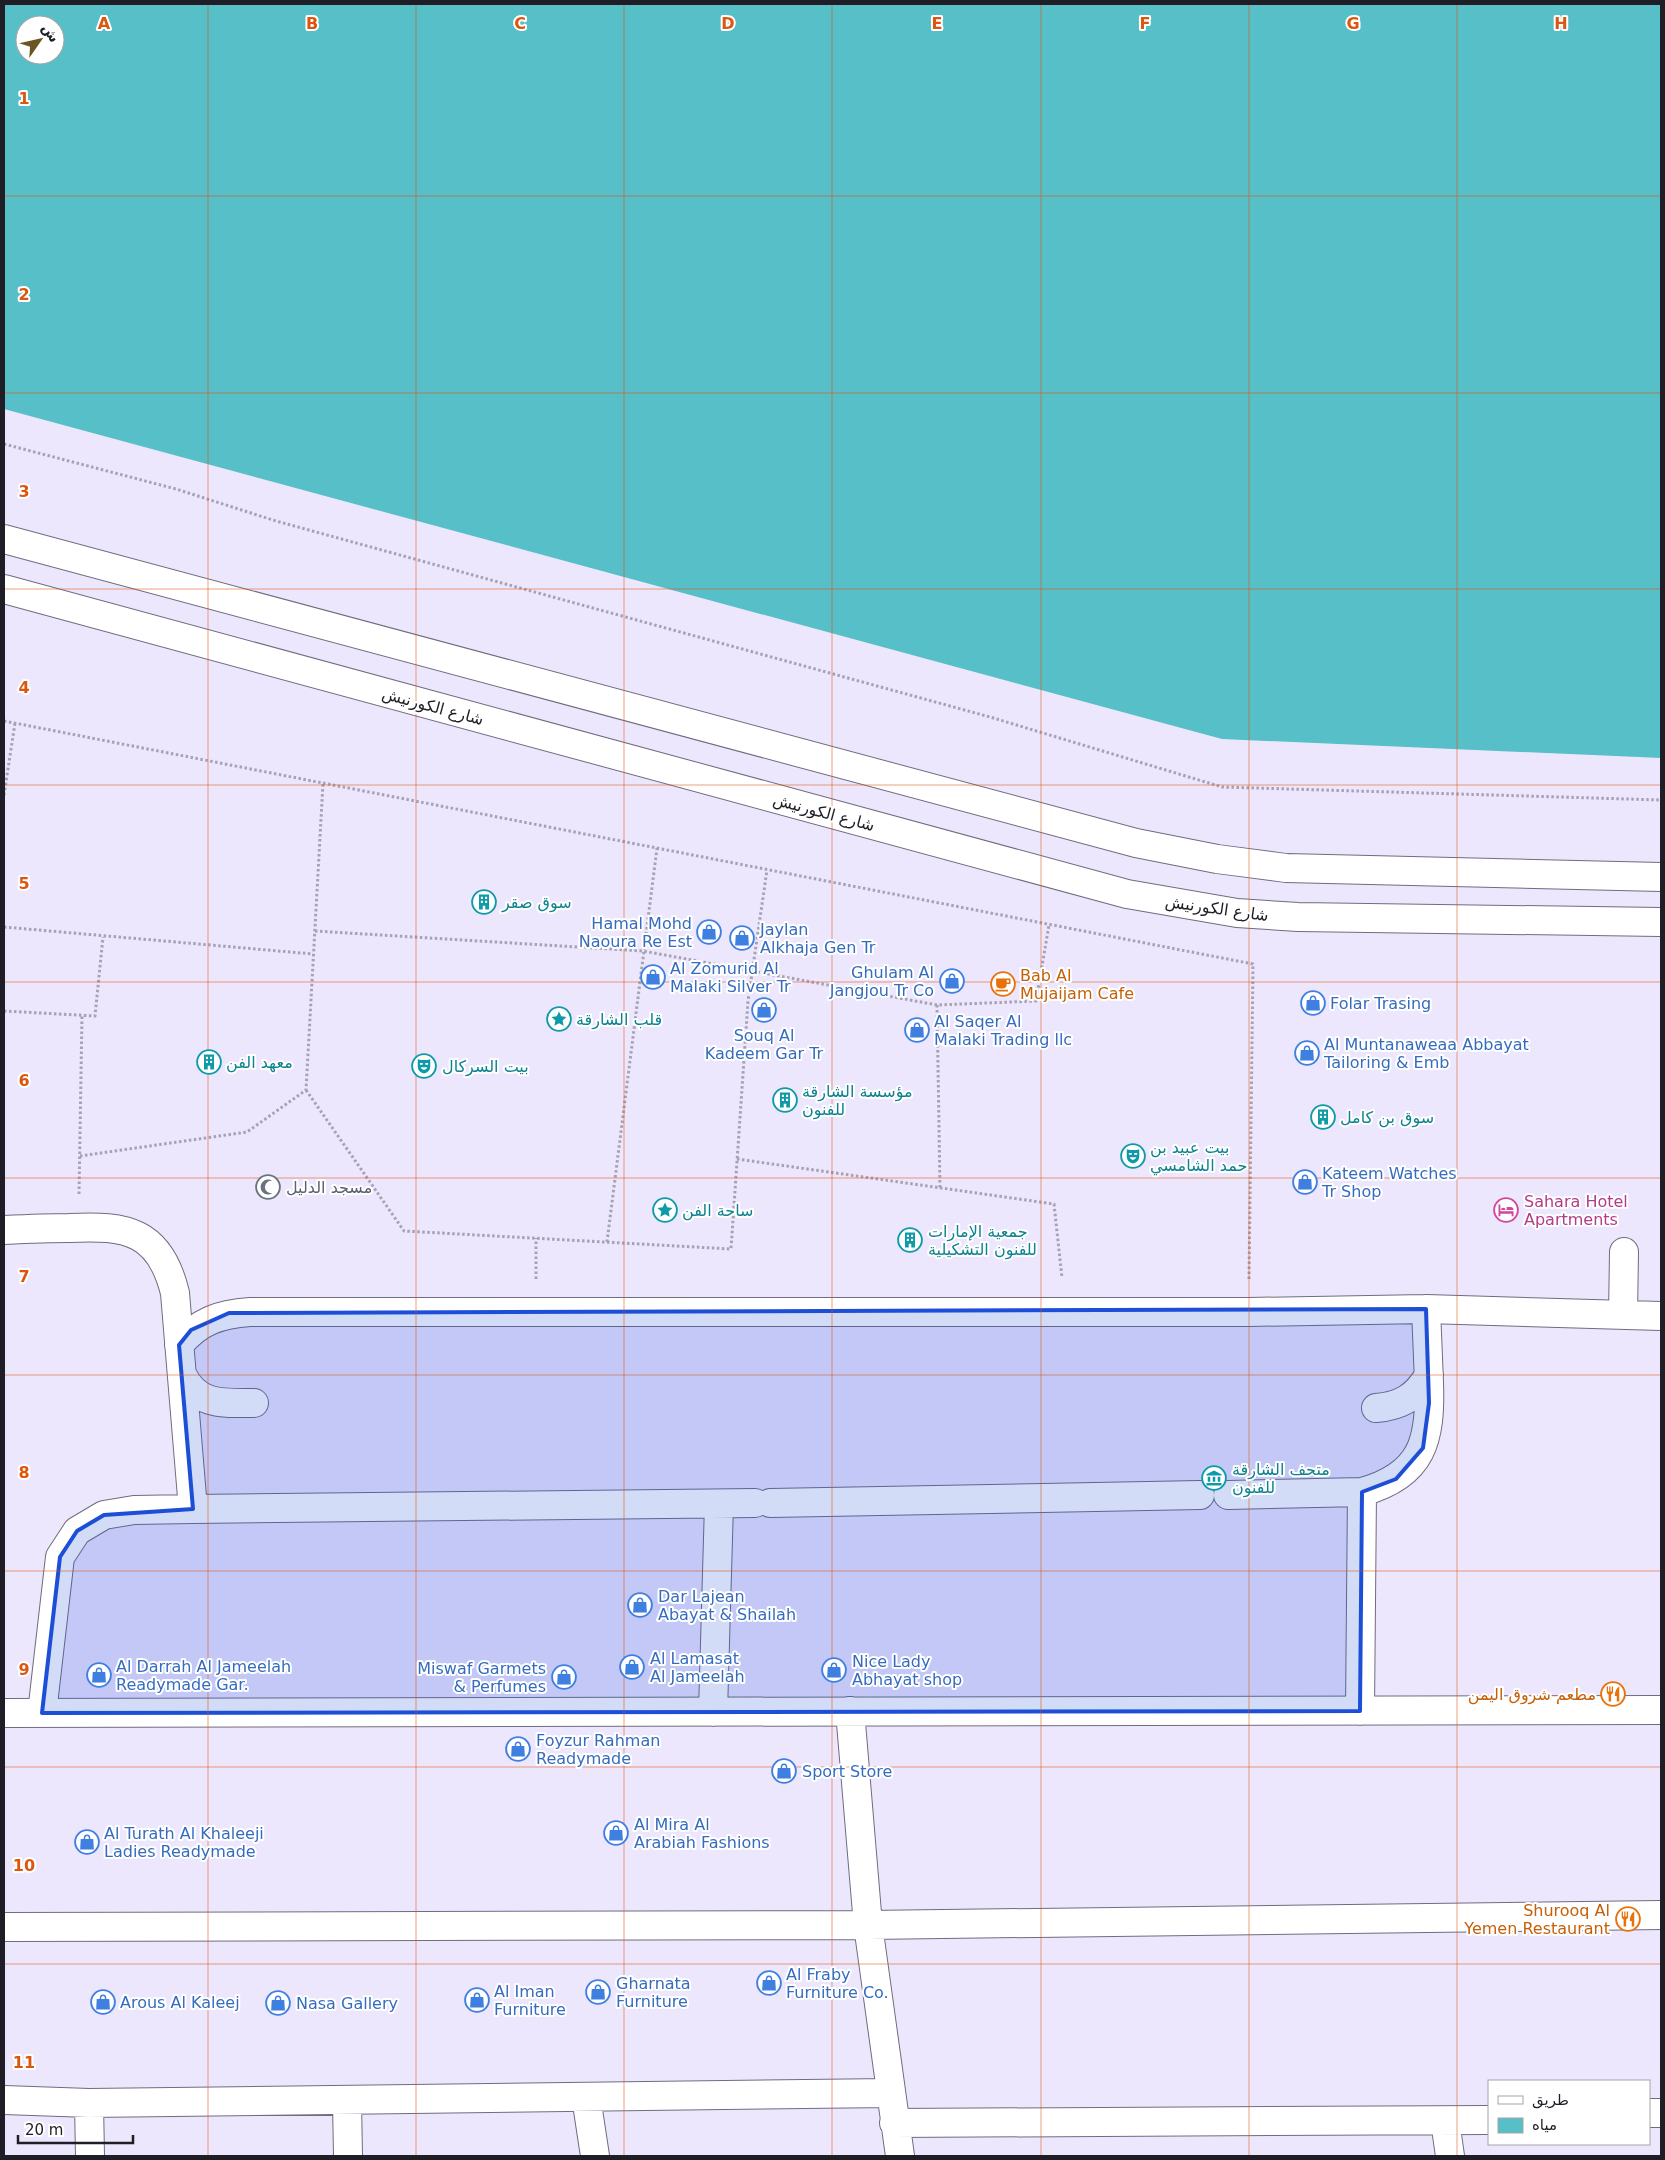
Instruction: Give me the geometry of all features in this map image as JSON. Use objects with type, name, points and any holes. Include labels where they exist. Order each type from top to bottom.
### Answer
[{"type":"street","points":[[4,539],[1136,843],[1183,854],[1286,868],[1661,877]]},
{"type":"street","name":"شارع الكورنيش","points":[[4,589],[1127,894],[1237,913],[1298,917],[1661,922]]},
{"type":"street","points":[[4,1230],[116,1227],[138,1235],[156,1250],[169,1271],[175,1294],[193,1509]]},
{"type":"street","points":[[1624,1252],[1624,1315]]},
{"type":"street","points":[[1228,1495],[1362,1492],[1396,1478],[1410,1467],[1423,1448],[1428,1426],[1429,1375],[1426,1309]]},
{"type":"street","points":[[179,1345],[191,1330],[209,1320],[229,1313],[250,1312],[1249,1312],[1426,1309],[1661,1316]]},
{"type":"street","points":[[182,1374],[188,1388],[200,1397],[215,1402],[254,1403]]},
{"type":"street","points":[[1376,1408],[1402,1403],[1412,1397],[1429,1375]]},
{"type":"street","points":[[1360,1711],[1362,1492]]},
{"type":"street","points":[[42,1713],[60,1557],[77,1531],[104,1515],[134,1510],[719,1504],[1200,1495]]},
{"type":"street","points":[[713,1712],[719,1504]]},
{"type":"street","points":[[4,1713],[1661,1710]]},
{"type":"street","points":[[850,1711],[868,1925],[900,2156]]},
{"type":"street","points":[[4,1927],[868,1925],[1661,1915]]},
{"type":"street","points":[[4,2100],[89,2103],[347,2101],[890,2093]]},
{"type":"street","points":[[586,2097],[595,2156]]},
{"type":"street","points":[[347,2101],[348,2156]]},
{"type":"street","points":[[89,2103],[90,2156]]},
{"type":"street","points":[[894,2123],[1488,2120]]},
{"type":"street","points":[[1445,2121],[1450,2156]]},
{"type":"path","points":[[4,444],[176,489],[276,521],[980,714],[1222,787],[1661,800]]},
{"type":"path","points":[[4,721],[1253,964],[1249,1312]]},
{"type":"path","points":[[4,795],[15,723]]},
{"type":"path","points":[[323,783],[306,1090],[404,1231],[731,1249],[748,1001],[767,870]]},
{"type":"path","points":[[607,1242],[657,848]]},
{"type":"path","points":[[315,931],[644,951],[937,1005],[1036,1001],[1049,925]]},
{"type":"path","points":[[4,927],[313,954]]},
{"type":"path","points":[[4,1011],[95,1016],[103,937]]},
{"type":"path","points":[[937,1005],[940,1188]]},
{"type":"path","points":[[79,1227],[82,1015]]},
{"type":"path","points":[[80,1156],[247,1132],[306,1090]]},
{"type":"path","points":[[737,1159],[1054,1204],[1066,1312]]},
{"type":"highlighted area","points":[[1426,1309],[1429,1403],[1423,1448],[1396,1479],[1362,1492],[1360,1711],[42,1713],[60,1557],[77,1531],[104,1515],[193,1509],[179,1345],[191,1330],[229,1313]]},
{"type":"water","points":[[4,4],[1661,4],[1661,758],[1222,739],[4,409]]},
{"type":"place","name":"سوق صقر","points":[[484,902]]},
{"type":"place","name":"Hamal Mohd Naoura Re Est","points":[[709,932]]},
{"type":"place","name":"Jaylan Alkhaja Gen Tr","points":[[742,938]]},
{"type":"place","name":"Al Zomurid Al Malaki Silver Tr","points":[[653,977]]},
{"type":"place","name":"Ghulam Al Jangjou Tr Co","points":[[952,981]]},
{"type":"place","name":"Bab Al Mujaijam Cafe","points":[[1003,984]]},
{"type":"place","name":"Folar Trasing","points":[[1313,1003]]},
{"type":"place","name":"Souq Al Kadeem Gar Tr","points":[[764,1010]]},
{"type":"place","name":"قلب الشارقة","points":[[559,1019]]},
{"type":"place","name":"Al Saqer Al Malaki Trading llc","points":[[917,1030]]},
{"type":"place","name":"Al Muntanaweaa Abbayat Tailoring & Emb","points":[[1307,1053]]},
{"type":"place","name":"معهد الفن","points":[[209,1062]]},
{"type":"place","name":"بيت السركال","points":[[424,1066]]},
{"type":"place","name":"مؤسسة الشارقة للفنون","points":[[785,1100]]},
{"type":"place","name":"سوق بن كامل","points":[[1323,1117]]},
{"type":"place","name":"بيت عبيد بن حمد الشامسي","points":[[1133,1156]]},
{"type":"place","name":"Kateem Watches Tr Shop","points":[[1305,1182]]},
{"type":"place","name":"مسجد الدليل","points":[[268,1187]]},
{"type":"place","name":"ساحة الفن","points":[[665,1210]]},
{"type":"place","name":"Sahara Hotel Apartments","points":[[1506,1210]]},
{"type":"place","name":"جمعية الإمارات للفنون التشكيلية","points":[[910,1240]]},
{"type":"place","name":"متحف الشارقة للفنون","points":[[1214,1478]]},
{"type":"place","name":"Dar Lajean Abayat & Shailah","points":[[640,1605]]},
{"type":"place","name":"Al Lamasat Al Jameelah","points":[[632,1667]]},
{"type":"place","name":"Nice Lady Abhayat shop","points":[[834,1670]]},
{"type":"place","name":"Al Darrah Al Jameelah Readymade Gar.","points":[[99,1675]]},
{"type":"place","name":"Miswaf Garmets & Perfumes","points":[[564,1677]]},
{"type":"place","name":"مطعم شروق اليمن","points":[[1613,1694]]},
{"type":"place","name":"Foyzur Rahman Readymade","points":[[518,1749]]},
{"type":"place","name":"Sport Store","points":[[784,1771]]},
{"type":"place","name":"Al Mira Al Arabiah Fashions","points":[[616,1833]]},
{"type":"place","name":"Al Turath Al Khaleeji Ladies Readymade","points":[[87,1842]]},
{"type":"place","name":"Shurooq Al Yemen Restaurant","points":[[1628,1919]]},
{"type":"place","name":"Al Fraby Furniture Co.","points":[[769,1983]]},
{"type":"place","name":"Gharnata Furniture","points":[[598,1992]]},
{"type":"place","name":"Al Iman Furniture","points":[[477,2000]]},
{"type":"place","name":"Arous Al Kaleej","points":[[103,2002]]},
{"type":"place","name":"Nasa Gallery","points":[[278,2003]]}]
